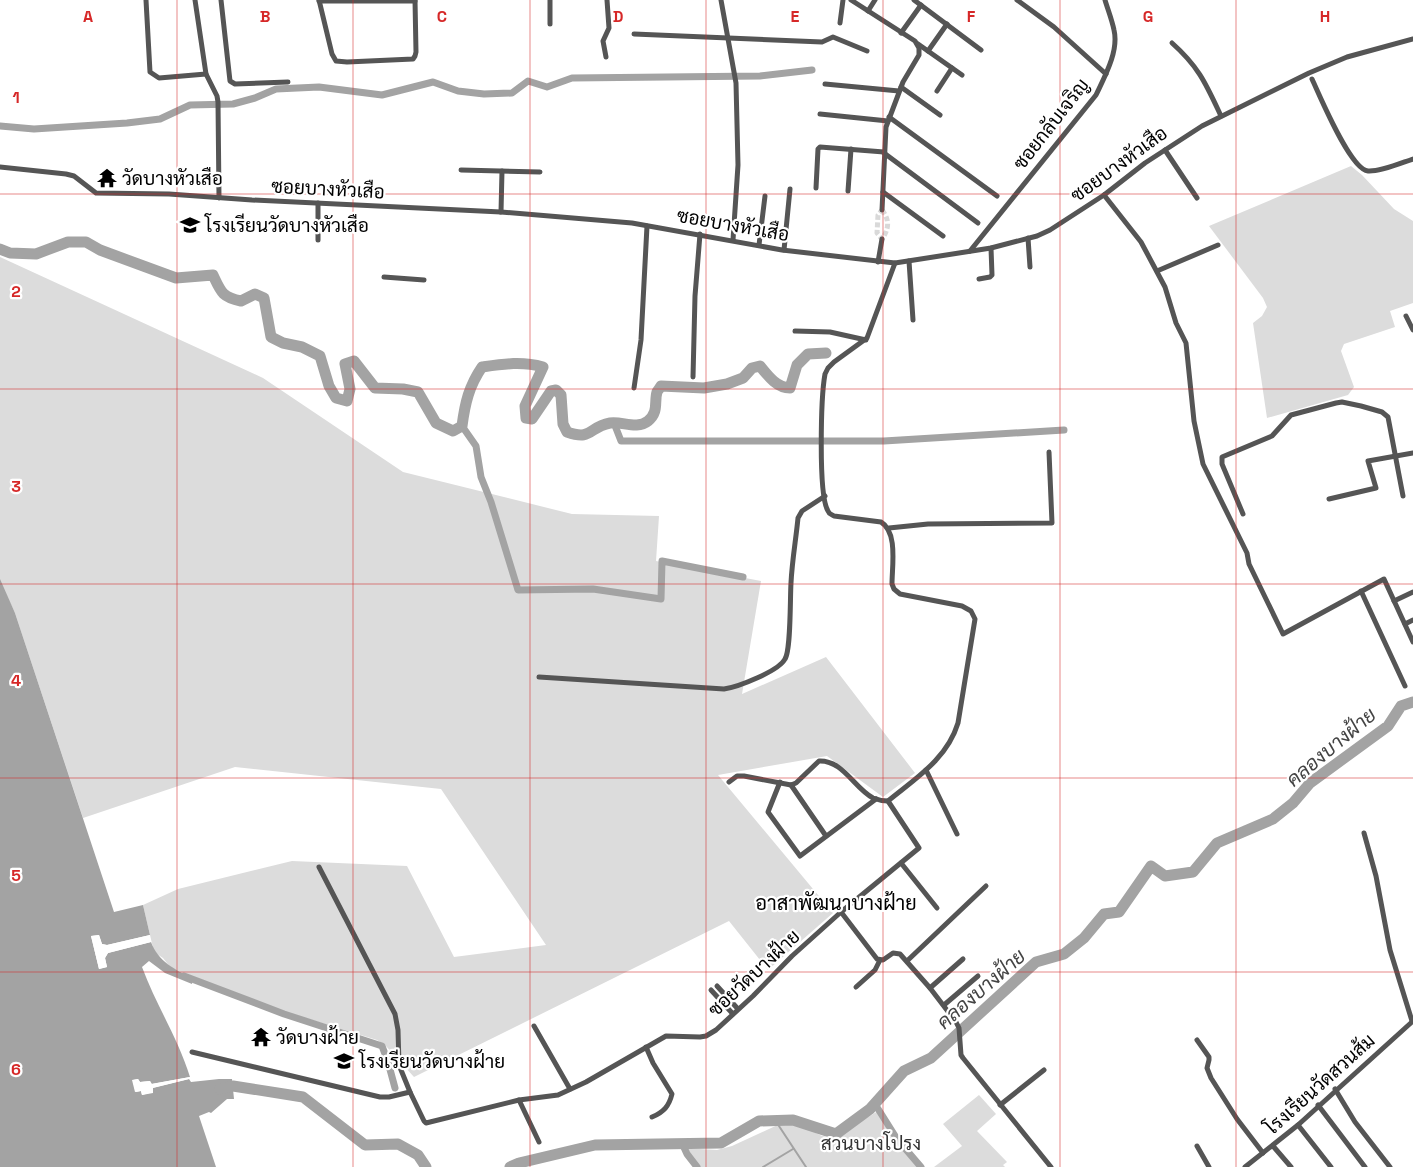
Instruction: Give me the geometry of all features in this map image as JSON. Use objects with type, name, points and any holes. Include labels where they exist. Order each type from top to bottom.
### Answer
[{"type":"street","points":[[146,0],[150,72],[159,78],[206,74]]},
{"type":"street","points":[[195,0],[206,74],[218,102],[219,198]]},
{"type":"street","points":[[221,0],[230,82],[235,84],[288,82]]},
{"type":"street","points":[[415,0],[416,52],[413,59],[339,62],[332,54],[319,1],[360,1],[415,0]]},
{"type":"street","points":[[550,0],[550,24]]},
{"type":"street","points":[[606,57],[603,41],[609,28],[607,0]]},
{"type":"street","points":[[721,0],[736,83],[738,165],[732,240]]},
{"type":"street","points":[[840,24],[843,0]]},
{"type":"street","points":[[851,0],[915,41],[962,76]]},
{"type":"street","points":[[868,11],[875,0]]},
{"type":"street","points":[[914,0],[981,50]]},
{"type":"street","points":[[1018,0],[1054,27],[1106,74]]},
{"type":"street","name":"ซอยกลับเจริญ","points":[[970,251],[1096,95],[1106,74],[1112,54],[1115,32],[1105,0]]},
{"type":"street","points":[[901,32],[921,5]]},
{"type":"street","points":[[928,51],[947,24]]},
{"type":"street","points":[[634,34],[727,36],[822,42],[833,37],[867,51]]},
{"type":"street","name":"ซอยบางหัวเสือ","points":[[0,167],[74,176],[96,193],[169,194],[501,212],[646,226],[784,250],[895,264],[991,248],[1037,236],[1059,226],[1189,133],[1221,116],[1310,76],[1347,57],[1413,39]]},
{"type":"street","points":[[882,210],[884,152],[888,119],[909,69],[919,55],[919,48],[915,41]]},
{"type":"street","points":[[1172,43],[1187,56],[1201,74],[1221,116]]},
{"type":"street","points":[[937,91],[952,68]]},
{"type":"street","points":[[1310,76],[1347,151],[1357,166],[1362,170],[1373,171],[1413,160]]},
{"type":"street","points":[[825,84],[900,89],[940,115]]},
{"type":"street","points":[[820,114],[888,119],[997,196]]},
{"type":"street","points":[[816,188],[818,149],[820,147],[884,152],[978,223]]},
{"type":"street","points":[[848,191],[851,149]]},
{"type":"street","points":[[1164,150],[1197,198]]},
{"type":"street","points":[[461,170],[540,172]]},
{"type":"street","points":[[501,212],[502,171]]},
{"type":"street","points":[[784,250],[790,189]]},
{"type":"street","points":[[882,192],[942,236]]},
{"type":"street","points":[[1104,195],[1140,242],[1164,286],[1176,323],[1186,343],[1194,421],[1203,464],[1247,553],[1249,564],[1283,634],[1384,578],[1413,642]]},
{"type":"street","points":[[759,245],[765,196]]},
{"type":"street","points":[[318,203],[318,240]]},
{"type":"street","points":[[634,388],[641,340],[646,226]]},
{"type":"street","points":[[693,376],[695,296],[700,234]]},
{"type":"street","points":[[1028,238],[1030,267]]},
{"type":"street","points":[[878,262],[882,239]]},
{"type":"street","points":[[1157,271],[1218,246]]},
{"type":"street","points":[[979,279],[992,275],[991,248]]},
{"type":"street","points":[[909,261],[913,320]]},
{"type":"street","points":[[729,782],[737,776],[744,776],[791,785],[796,783],[819,761],[826,761],[841,770],[871,797],[888,801],[926,770],[945,751],[953,738],[958,723],[975,619],[971,611],[962,606],[900,594],[894,589],[892,584],[892,537],[889,528],[882,522],[834,516],[826,509],[824,496],[821,436],[825,374],[834,362],[866,340],[895,264]]},
{"type":"street","points":[[384,277],[424,280]]},
{"type":"street","points":[[1406,316],[1413,330]]},
{"type":"street","points":[[795,331],[830,332],[866,340]]},
{"type":"street","points":[[1243,514],[1222,464],[1222,457],[1272,436],[1292,415],[1342,402],[1382,412],[1388,417],[1403,496]]},
{"type":"street","points":[[889,528],[928,524],[1052,523],[1049,452]]},
{"type":"street","points":[[1329,500],[1376,488],[1368,462],[1413,453]]},
{"type":"street","points":[[539,677],[724,689],[736,688],[781,665],[787,654],[791,582],[798,518],[802,511],[824,496]]},
{"type":"street","points":[[1361,591],[1405,686]]},
{"type":"street","points":[[1394,601],[1413,592]]},
{"type":"street","points":[[1405,624],[1413,620]]},
{"type":"street","points":[[926,770],[957,834]]},
{"type":"street","points":[[780,782],[768,812],[800,856],[876,799]]},
{"type":"street","points":[[791,785],[826,836]]},
{"type":"street","name":"ซอยวัดบางฝ้าย","points":[[410,1092],[426,1124],[519,1100],[554,1096],[586,1082],[666,1036],[700,1038],[716,1030],[792,956],[841,912],[919,848],[888,801]]},
{"type":"street","points":[[1364,833],[1376,876],[1390,950],[1413,1021]]},
{"type":"street","points":[[901,863],[937,908]]},
{"type":"street","points":[[192,1052],[380,1097],[410,1092],[399,1065],[398,1030],[395,1014],[319,867]]},
{"type":"street","points":[[907,961],[986,886]]},
{"type":"street","points":[[841,912],[873,954],[880,960]]},
{"type":"street","points":[[856,987],[875,970],[880,960],[896,952],[900,954],[953,1017],[959,1028],[961,1055],[1051,1167]]},
{"type":"street","points":[[930,988],[963,959]]},
{"type":"street","points":[[944,1005],[978,976]]},
{"type":"street","points":[[718,986],[738,1009]]},
{"type":"street","points":[[710,990],[733,1014]]},
{"type":"street","name":"โรงเรียนวัดสวนส้ม","points":[[1245,1167],[1298,1125],[1413,1021]]},
{"type":"street","points":[[534,1026],[570,1089]]},
{"type":"street","points":[[1197,1040],[1208,1057],[1208,1072],[1211,1078],[1237,1119],[1263,1153]]},
{"type":"street","points":[[646,1047],[653,1063],[672,1094],[664,1111],[652,1116]]},
{"type":"street","points":[[1000,1104],[1044,1070]]},
{"type":"street","points":[[1335,1090],[1355,1122],[1390,1167]]},
{"type":"street","points":[[519,1100],[539,1142]]},
{"type":"street","points":[[1318,1105],[1365,1167]]},
{"type":"street","points":[[1298,1125],[1331,1167]]},
{"type":"street","points":[[1197,1146],[1209,1167]]},
{"type":"street","points":[[1273,1146],[1291,1167]]},
{"type":"green space","points":[[1351,166],[1394,209],[1413,221],[1413,303],[1390,311],[1395,327],[1344,344],[1341,351],[1354,387],[1348,395],[1267,418],[1253,323],[1262,316],[1267,307],[1263,298],[1209,226]]},
{"type":"green space","points":[[0,257],[263,378],[403,472],[572,514],[659,516],[656,561],[761,581],[742,694],[826,657],[915,773],[883,797],[827,756],[718,775],[833,913],[768,970],[729,921],[414,1077],[385,1045],[377,1040],[286,1012],[193,978],[170,967],[163,958],[154,952],[143,905],[178,889],[292,861],[407,866],[454,957],[546,945],[441,789],[235,767],[83,818],[15,613],[0,582]]},
{"type":"green space","name":"สวนบางโปรง","points":[[979,1095],[996,1114],[977,1131],[1007,1162],[1003,1165],[1005,1167],[934,1167],[962,1146],[943,1124]]},
{"type":"green space","name":"สวนบางโปรง","points":[[878,1111],[917,1167],[694,1167],[681,1148],[717,1150],[732,1146],[784,1122],[800,1125],[822,1136],[834,1138]]},
{"type":"shaded area","points":[[0,579],[15,613],[114,912],[143,905],[150,935],[107,945],[102,944],[99,935],[91,936],[99,969],[107,967],[105,958],[108,953],[151,942],[163,960],[193,978],[192,984],[165,973],[149,961],[142,967],[190,1077],[151,1084],[150,1081],[140,1082],[138,1079],[133,1080],[136,1092],[141,1091],[142,1095],[153,1092],[152,1088],[189,1079],[191,1082],[232,1079],[234,1099],[227,1099],[211,1113],[199,1116],[216,1167],[0,1167]]},
{"type":"pier","points":[[99,935],[102,944],[107,945],[150,935],[150,937],[107,948],[100,946],[98,938],[94,938],[101,966],[104,965],[103,958],[107,951],[151,940],[151,942],[108,953],[105,958],[107,967],[99,969],[91,936]]},
{"type":"pier","points":[[190,1077],[189,1079],[153,1088],[153,1093],[142,1095],[141,1091],[135,1092],[132,1080],[138,1079],[140,1082],[150,1081],[152,1084]]},
{"type":"waterway","points":[[0,126],[34,129],[160,119],[190,105],[233,104],[255,98],[276,89],[319,87],[382,95],[433,82],[458,91],[484,94],[512,93],[528,81],[547,87],[572,78],[760,76],[812,70]]},
{"type":"waterway","points":[[0,249],[10,253],[36,254],[68,242],[86,242],[100,250],[176,278],[213,275],[220,290],[230,298],[241,301],[255,294],[264,298],[271,337],[283,343],[302,347],[320,356],[329,386],[336,398],[347,401],[350,389],[345,364],[354,361],[375,388],[403,389],[418,392],[436,423],[453,431],[462,426],[468,395],[482,367],[505,364],[543,367],[525,406],[526,418],[532,419],[551,391],[556,390],[561,395],[563,424],[567,432],[582,435],[610,423],[644,424],[654,414],[656,396],[661,386],[704,388],[727,384],[743,378],[752,368],[760,366],[777,384],[790,388],[797,365],[808,354],[826,353]]},
{"type":"waterway","points":[[614,423],[621,441],[884,441],[1064,430]]},
{"type":"waterway","points":[[462,426],[476,446],[481,477],[491,502],[518,590],[593,589],[661,599],[662,561],[743,577]]},
{"type":"waterway","name":"คลองบางฝ้าย","points":[[510,1167],[519,1163],[595,1145],[721,1143],[759,1121],[793,1120],[836,1134],[870,1109],[904,1071],[931,1058],[1036,962],[1064,954],[1084,938],[1104,914],[1119,912],[1151,866],[1165,876],[1193,872],[1217,843],[1273,819],[1293,803],[1310,783],[1388,726],[1401,706],[1413,702]]},
{"type":"waterway","points":[[184,976],[284,1014],[382,1046],[395,1088]]},
{"type":"waterway","name":"คลองบางฝ้าย","points":[[220,1089],[233,1086],[303,1097],[365,1145],[398,1144],[418,1155],[426,1167]]},
{"type":"waterway","points":[[875,1104],[897,1139],[921,1167]]},
{"type":"waterway","points":[[775,1120],[806,1167]]},
{"type":"waterway","points":[[682,1143],[687,1154],[697,1167]]},
{"type":"waterway","points":[[763,1167],[793,1149]]},
{"type":"tunnel","points":[[882,210],[888,224],[882,239],[877,233],[878,215],[882,210]]},
{"type":"place","name":"วัดบางหัวเสือ","points":[[107,178]]},
{"type":"place","name":"โรงเรียนวัดบางหัวเสือ","points":[[190,225]]},
{"type":"place","name":"วัดบางฝ้าย","points":[[261,1037]]},
{"type":"place","name":"โรงเรียนวัดบางฝ้าย","points":[[344,1061]]},
{"type":"district","name":"อาสาพัฒนาบางฝ้าย","points":[[836,903]]}]
